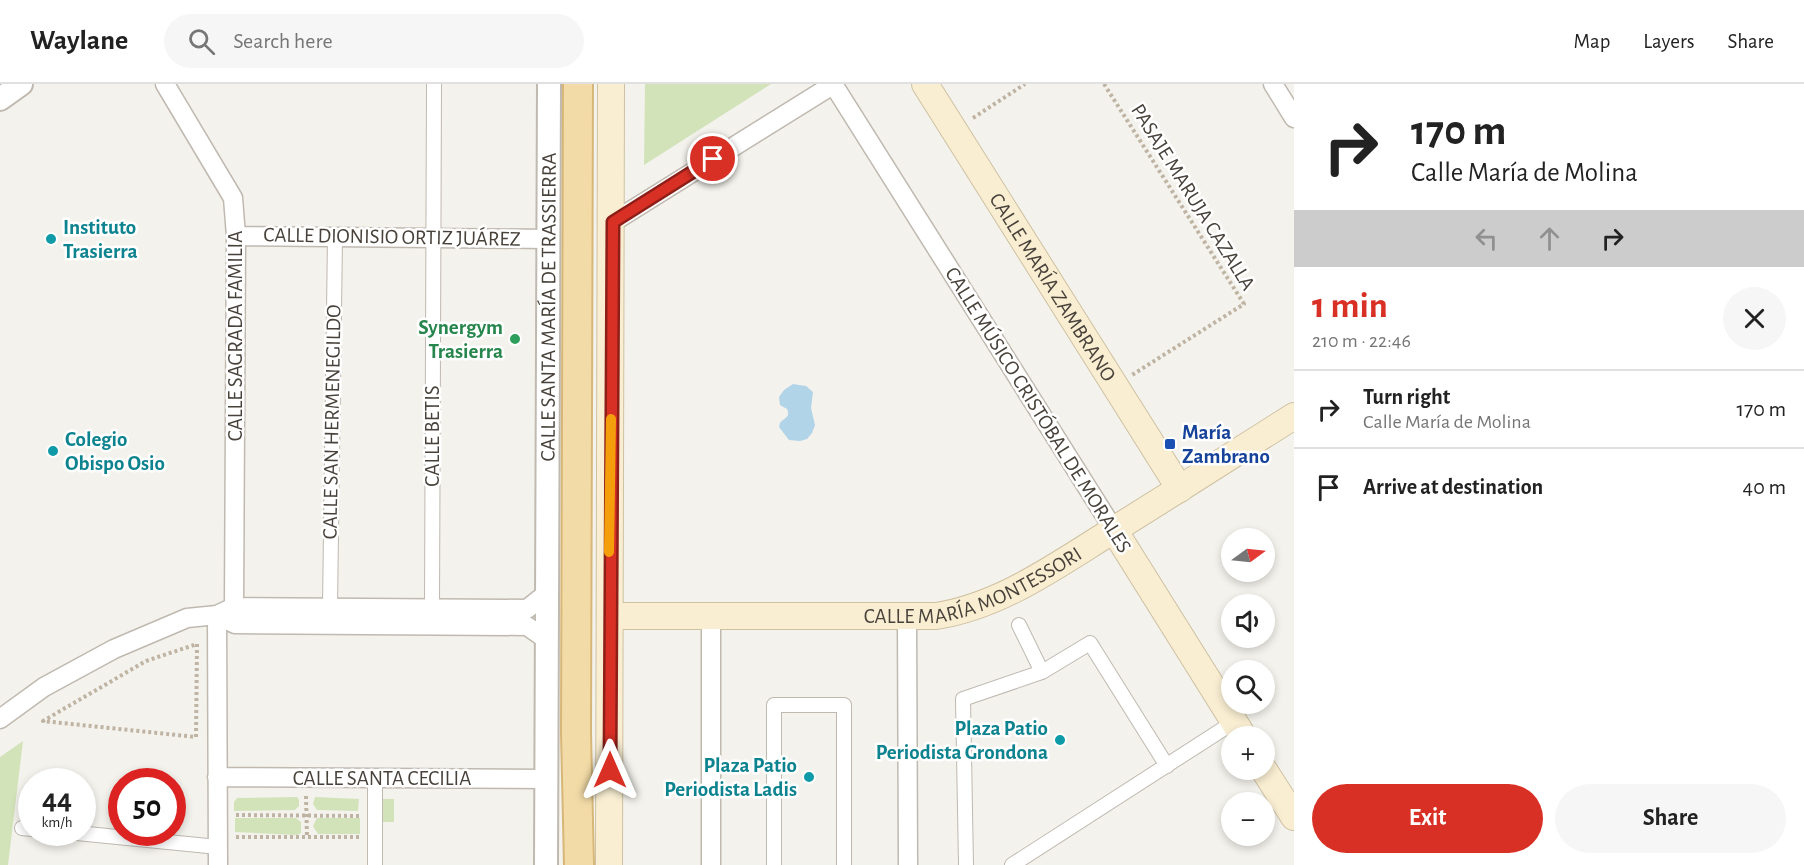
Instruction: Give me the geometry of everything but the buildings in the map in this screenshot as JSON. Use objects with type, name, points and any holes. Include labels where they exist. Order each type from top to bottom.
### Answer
[{"type":"main road","name":"CALLE SANTA MARÍA DE TRASSIERRA","points":[[578,84],[576,733],[579,865]]},
{"type":"main road","points":[[609,865],[609,535],[613,222],[611,84]]},
{"type":"main road","name":"CALLE MARÍA ZAMBRANO","points":[[925,84],[1180,489]]},
{"type":"main road","name":"CALLE MARÍA MONTESSORI","points":[[610,616],[711,618],[936,616],[959,613],[983,605],[1016,588],[1114,530],[1294,416]]},
{"type":"main road","points":[[577,493],[609,535]]},
{"type":"main road","name":"CALLE MÚSICO CRISTÓBAL DE MORALES","points":[[1114,530],[1237,726]]},
{"type":"main road","points":[[576,733],[610,698]]},
{"type":"main road","points":[[1270,780],[1294,817]]},
{"type":"street","points":[[0,99],[20,84]]},
{"type":"street","name":"CALLE SAGRADA FAMILIA","points":[[165,84],[233,198],[236,236],[218,777],[222,850]]},
{"type":"street","name":"CALLE BETIS","points":[[432,617],[434,84]]},
{"type":"street","name":"CALLE SANTA MARÍA DE TRASSIERRA","points":[[546,865],[549,84]]},
{"type":"street","points":[[613,222],[833,84]]},
{"type":"street","name":"CALLE MÚSICO CRISTÓBAL DE MORALES","points":[[833,84],[1114,530]]},
{"type":"street","points":[[1273,84],[1294,118]]},
{"type":"street","name":"CALLE DIONISIO ORTIZ JUÁREZ","points":[[236,236],[548,239]]},
{"type":"street","name":"CALLE SAN HERMENEGILDO","points":[[329,616],[335,237]]},
{"type":"street","points":[[548,529],[577,493]]},
{"type":"street","points":[[432,617],[527,609],[547,593]]},
{"type":"street","points":[[0,718],[44,687],[114,649],[187,618],[225,611],[235,624],[329,616],[432,617],[527,626],[547,640]]},
{"type":"street","points":[[907,616],[908,865]]},
{"type":"street","points":[[711,618],[711,865]]},
{"type":"street","points":[[1019,625],[1042,672]]},
{"type":"street","points":[[966,865],[963,699],[1042,672],[1090,643],[1167,766]]},
{"type":"street","points":[[547,691],[576,733]]},
{"type":"street","points":[[774,865],[774,705],[844,705],[844,865]]},
{"type":"street","points":[[1012,865],[1167,766],[1221,738]]},
{"type":"street","name":"CALLE SANTA CECILIA","points":[[218,777],[546,779]]},
{"type":"street","points":[[375,778],[375,865]]},
{"type":"street","points":[[96,835],[222,850]]},
{"type":"path","points":[[968,121],[1025,84]]},
{"type":"path","name":"PASAJE MARUJA CAZALLA","points":[[1104,84],[1244,304],[1129,377]]},
{"type":"path","points":[[186,642],[186,648]]},
{"type":"path","points":[[197,644],[196,737],[43,721],[146,661],[186,648],[197,644]]},
{"type":"path","points":[[306,795],[307,837]]},
{"type":"path","points":[[231,815],[367,816]]},
{"type":"path","points":[[222,850],[307,837],[367,837]]},
{"type":"green space","points":[[645,84],[771,84],[644,165]]},
{"type":"green space","points":[[23,741],[8,865],[0,865],[0,757]]},
{"type":"green space","points":[[297,797],[299,806],[295,810],[234,811],[234,802],[237,798]]},
{"type":"green space","points":[[315,797],[359,799],[358,811],[317,810],[313,804]]},
{"type":"green space","points":[[369,799],[394,799],[394,822],[369,822]]},
{"type":"green space","points":[[235,818],[296,818],[301,822],[301,833],[297,835],[235,832]]},
{"type":"green space","points":[[317,818],[360,818],[360,834],[318,834],[313,826]]},
{"type":"water","points":[[793,384],[806,386],[813,392],[811,408],[815,425],[807,439],[800,441],[789,440],[779,427],[788,414],[787,409],[780,405],[779,397]]},
{"type":"slow traffic","points":[[609,552],[611,419]]},
{"type":"place","name":"Instituto Trasierra","points":[[51,239]]},
{"type":"place","name":"Synergym Trasierra","points":[[515,339]]},
{"type":"place","name":"María Zambrano","points":[[1170,444]]},
{"type":"place","name":"Colegio Obispo Osio","points":[[53,451]]},
{"type":"place","name":"Plaza Patio Periodista Grondona","points":[[1060,740]]},
{"type":"place","name":"Plaza Patio Periodista Ladis","points":[[809,777]]},
{"type":"route","points":[[610,770],[609,535],[613,222],[713,159]]}]
